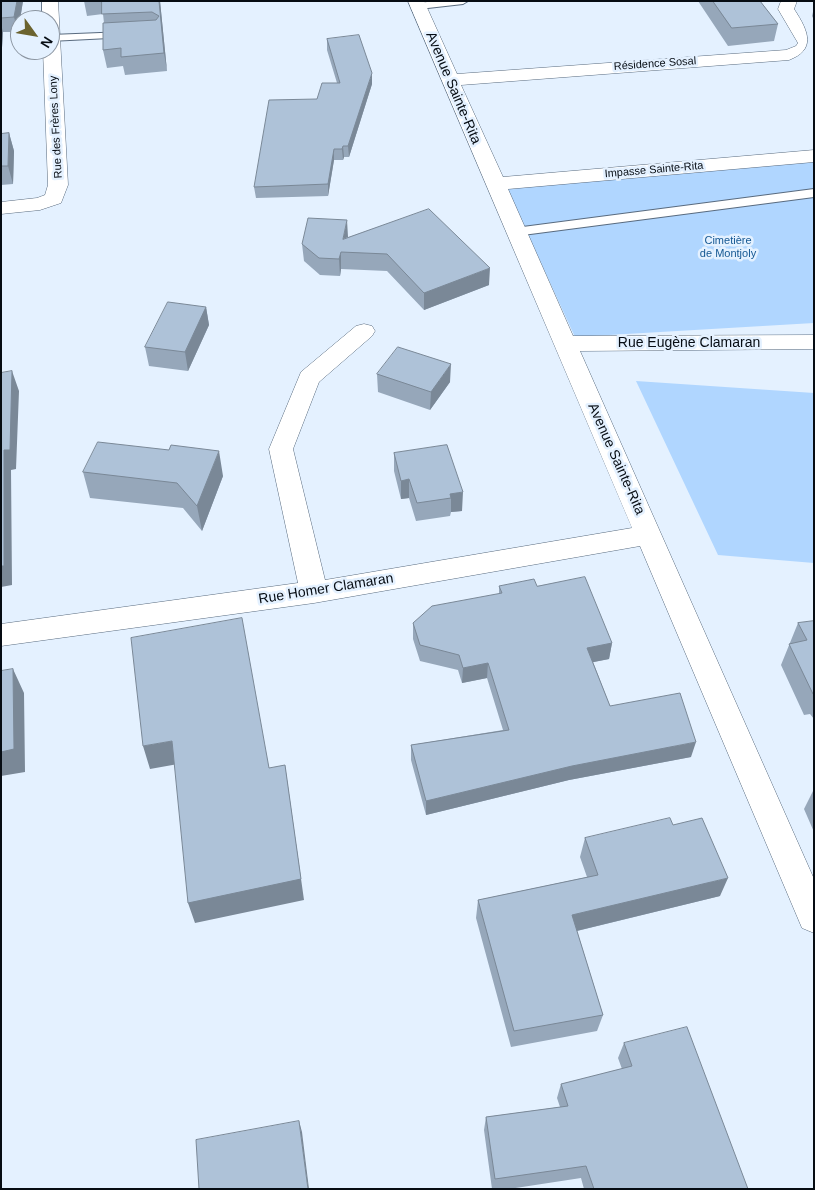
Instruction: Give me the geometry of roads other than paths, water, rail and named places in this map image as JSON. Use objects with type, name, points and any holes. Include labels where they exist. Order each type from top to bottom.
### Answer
[{"type":"street","name":"Résidence Sosal","points":[[450,80],[789,55],[802,50],[807,43],[786,9],[789,1]]},
{"type":"street","name":"Avenue Sainte-Rita","points":[[417,4],[814,917]]},
{"type":"street","name":"Rue des Frères Lony","points":[[1,208],[40,204],[54,199],[58,185],[52,60]]},
{"type":"street","name":"Impasse Sainte-Rita","points":[[494,184],[814,156]]},
{"type":"street","points":[[314,592],[281,448],[309,378],[364,331]]},
{"type":"street","name":"Rue Eugène Clamaran","points":[[564,344],[814,342]]},
{"type":"street","name":"Rue Homer Clamaran","points":[[1,635],[314,592],[649,536]]},
{"type":"lane","points":[[417,4],[463,1]]},
{"type":"lane","points":[[60,38],[136,35]]},
{"type":"lane","points":[[515,232],[814,194]]},
{"type":"park label","name":"Cimetière de Montjoly","points":[[728,247]]}]
